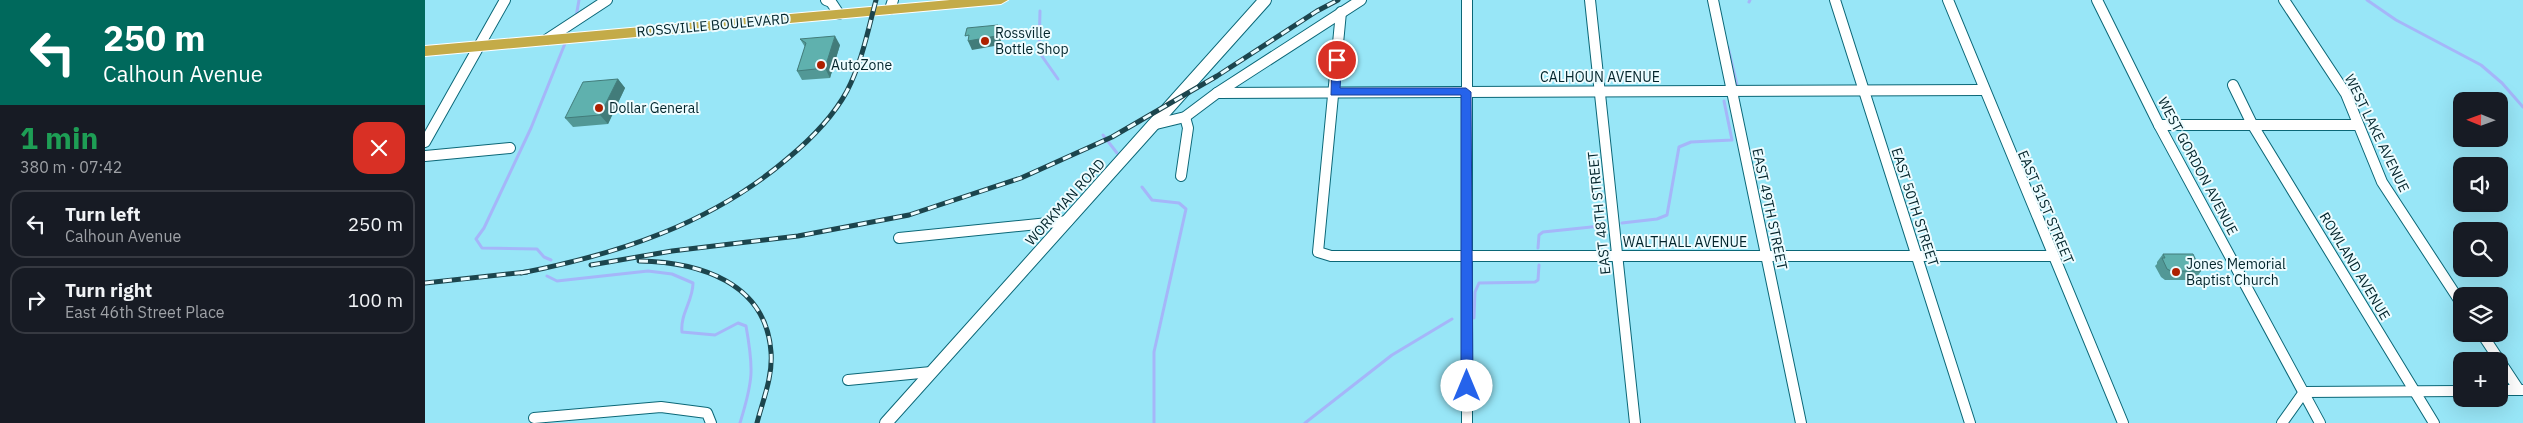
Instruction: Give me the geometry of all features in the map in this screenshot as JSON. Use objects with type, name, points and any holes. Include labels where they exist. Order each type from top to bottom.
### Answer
[{"type":"highway","name":"ROSSVILLE BOULEVARD","points":[[425,52],[839,14],[892,5],[1001,0]]},
{"type":"street","points":[[425,142],[505,0]]},
{"type":"street","points":[[546,40],[607,0]]},
{"type":"street","points":[[826,0],[831,2],[839,14]]},
{"type":"street","name":"WORKMAN ROAD","points":[[886,423],[1265,0]]},
{"type":"street","points":[[1152,125],[1185,117],[1217,92],[1361,0]]},
{"type":"street","points":[[1467,0],[1467,423]]},
{"type":"street","name":"EAST 48TH STREET","points":[[1590,0],[1635,423]]},
{"type":"street","name":"EAST 49TH STREET","points":[[1713,0],[1801,423]]},
{"type":"street","name":"EAST 50TH STREET","points":[[1835,0],[1970,423]]},
{"type":"street","name":"EAST 51ST STREET","points":[[1948,0],[1983,90],[2123,423]]},
{"type":"street","name":"WEST GORDON AVENUE","points":[[2097,0],[2159,125],[2320,423]]},
{"type":"street","name":"WEST LAKE AVENUE","points":[[2284,0],[2346,94],[2382,182],[2453,291]]},
{"type":"street","points":[[1334,92],[1341,12]]},
{"type":"street","name":"ROWLAND AVENUE","points":[[2233,85],[2252,124],[2434,423]]},
{"type":"street","name":"CALHOUN AVENUE","points":[[1217,92],[1983,90]]},
{"type":"street","name":"WALTHALL AVENUE","points":[[1334,92],[1318,252],[1331,256],[2052,256]]},
{"type":"street","points":[[1181,176],[1188,128],[1185,117]]},
{"type":"street","points":[[2159,125],[2357,124]]},
{"type":"street","points":[[425,156],[510,148]]},
{"type":"street","points":[[899,238],[1068,221]]},
{"type":"street","points":[[2488,342],[2521,390]]},
{"type":"street","points":[[848,380],[931,372]]},
{"type":"street","points":[[2508,390],[2521,390]]},
{"type":"street","points":[[2282,423],[2304,392],[2453,391]]},
{"type":"street","points":[[534,418],[661,407],[707,414],[711,423]]},
{"type":"building","points":[[998,25],[996,36],[968,41],[969,35],[965,36],[967,28]]},
{"type":"building","points":[[835,36],[825,68],[797,71],[806,43],[800,39]]},
{"type":"building","points":[[618,79],[600,115],[565,118],[583,82]]},
{"type":"building","points":[[2163,254],[2193,254],[2201,271],[2171,271],[2167,269],[2162,258],[2165,258]]},
{"type":"waterway","points":[[576,17],[579,0]]},
{"type":"waterway","points":[[2367,0],[2396,20],[2481,65],[2502,83],[2523,107]]},
{"type":"waterway","points":[[1040,11],[1039,52],[1058,79]]},
{"type":"waterway","points":[[551,260],[544,257],[537,249],[482,248],[476,239],[484,228],[531,128],[566,41]]},
{"type":"waterway","points":[[1728,47],[1737,85]]},
{"type":"waterway","points":[[1622,223],[1657,219],[1667,215],[1679,147],[1691,142],[1732,140],[1724,101]]},
{"type":"waterway","points":[[1103,135],[1117,153]]},
{"type":"waterway","points":[[1142,187],[1152,200],[1179,203],[1186,209],[1154,352],[1154,423]]},
{"type":"waterway","points":[[1538,248],[1539,235],[1543,232],[1601,226]]},
{"type":"waterway","points":[[1474,318],[1475,292],[1479,283],[1535,282],[1538,280],[1539,265]]},
{"type":"waterway","points":[[547,276],[557,281],[648,271],[672,274],[693,283],[691,296],[683,319],[682,332],[715,335],[738,323],[746,326],[751,375],[748,396],[740,423]]},
{"type":"waterway","points":[[1305,423],[1392,355],[1452,319]]},
{"type":"railway","points":[[524,272],[593,256],[628,246],[662,233],[695,219],[727,202],[758,182],[804,144],[828,119],[841,101],[857,69],[876,0]]},
{"type":"railway","points":[[591,265],[672,251],[798,236],[909,215],[1021,178],[1112,137],[1217,76],[1317,11],[1338,0]]},
{"type":"railway","points":[[639,261],[662,262],[706,272],[726,281],[743,293],[757,308],[766,328],[771,352],[771,370],[757,423]]},
{"type":"railway","points":[[425,283],[524,272]]},
{"type":"place","name":"Rossville Bottle Shop","points":[[985,41]]},
{"type":"place","name":"AutoZone","points":[[821,65]]},
{"type":"place","name":"Dollar General","points":[[599,108]]},
{"type":"place","name":"Jones Memorial Baptist Church","points":[[2176,272]]},
{"type":"route","points":[[1337,60],[1334,92],[1466,92],[1467,386]]}]
